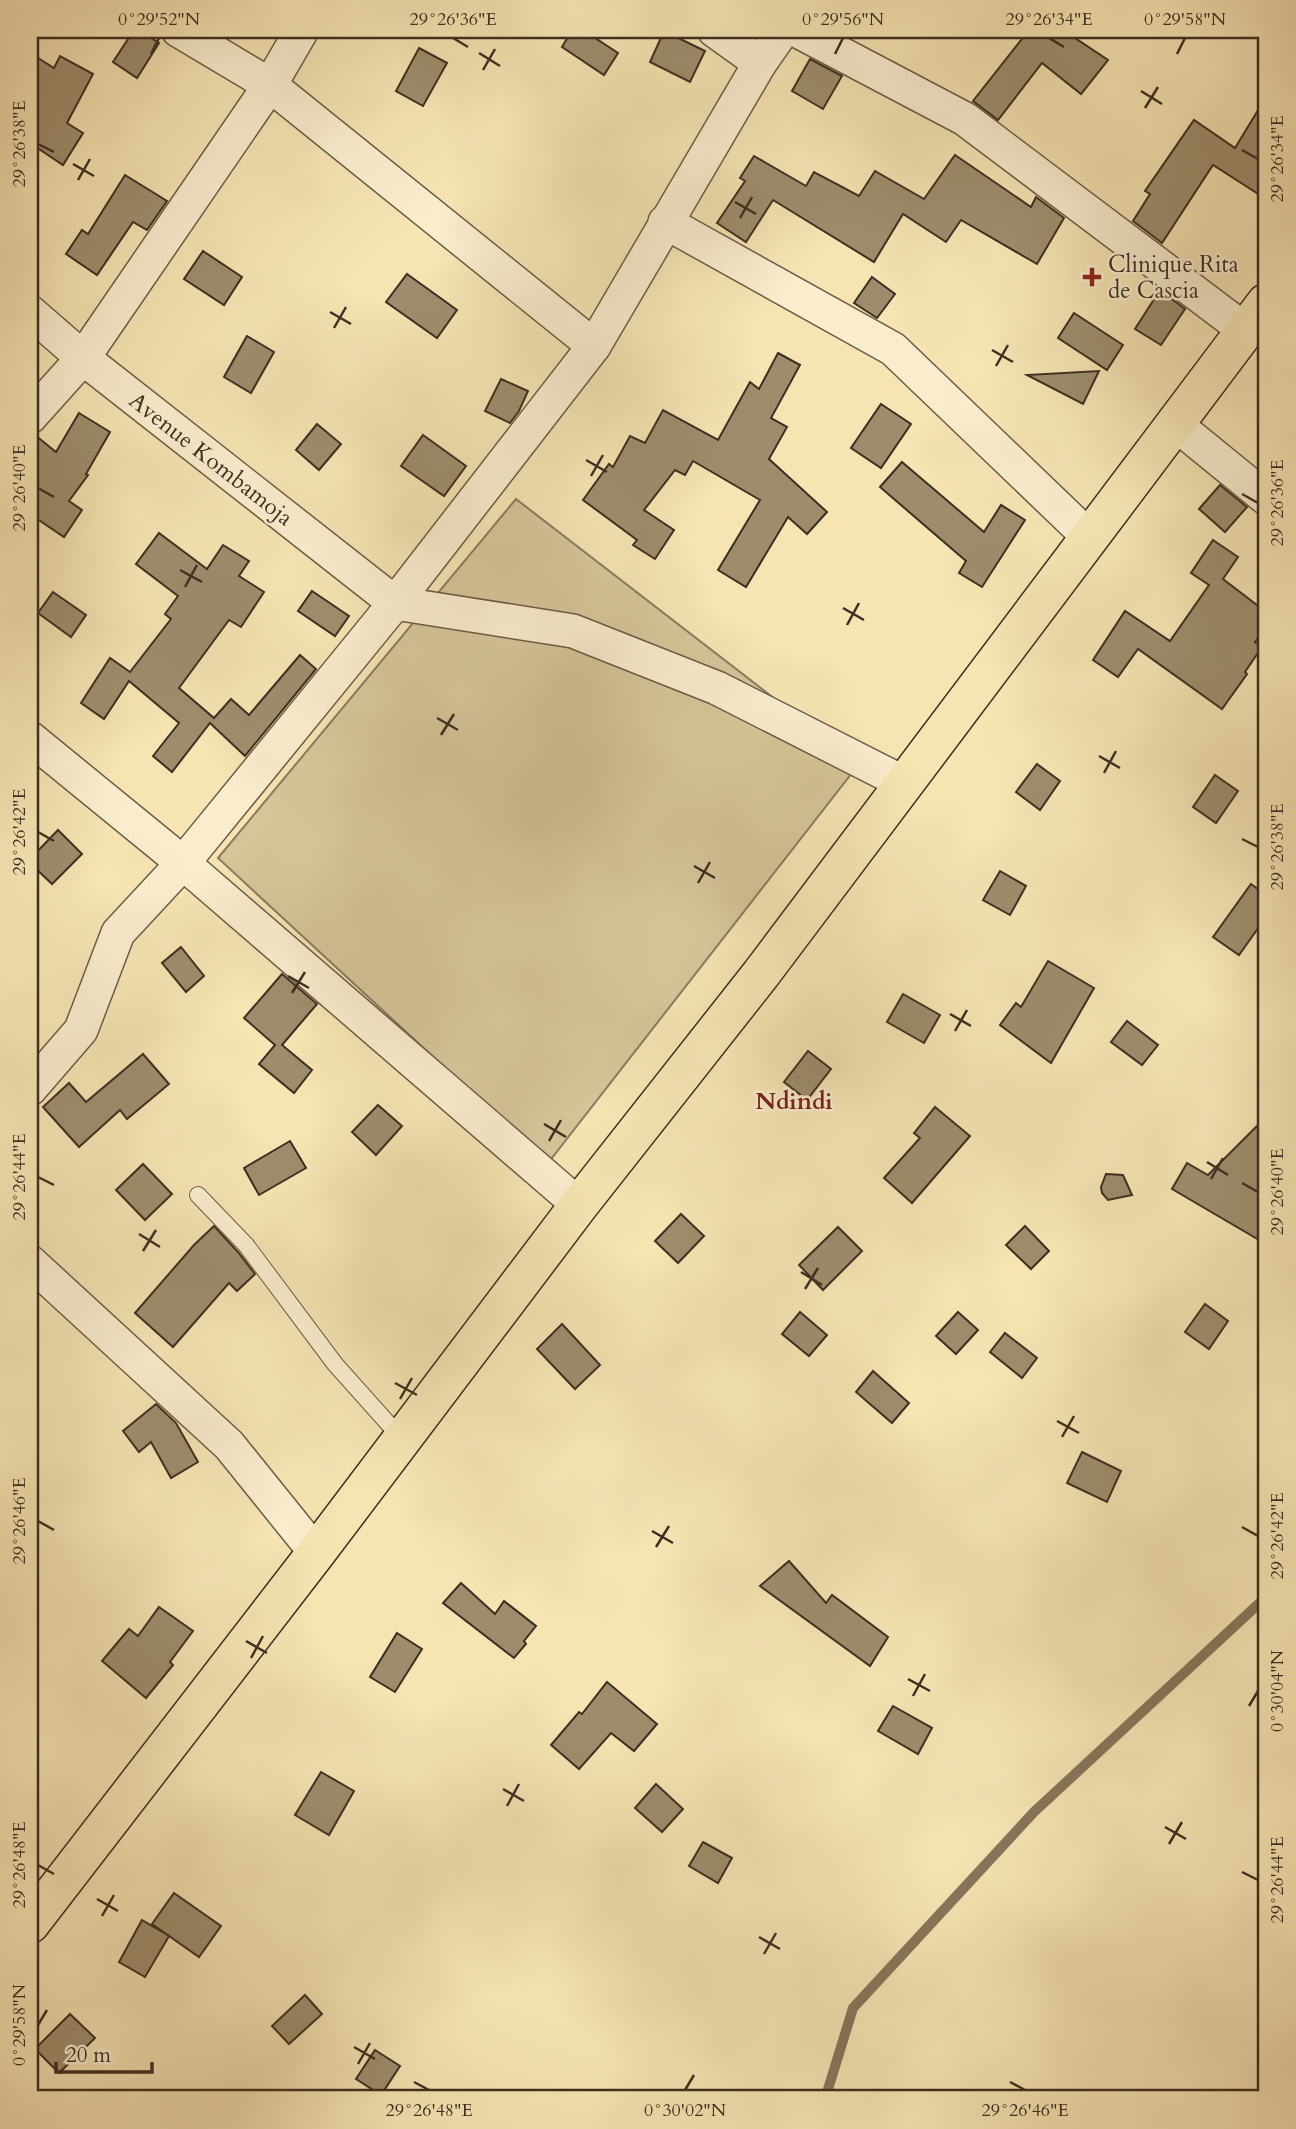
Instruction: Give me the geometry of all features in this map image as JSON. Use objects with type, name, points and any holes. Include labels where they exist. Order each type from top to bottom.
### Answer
[{"type":"main road","points":[[30,1924],[316,1553],[579,1205],[761,974],[1256,317]]},
{"type":"street","points":[[178,30],[270,85],[594,346]]},
{"type":"street","points":[[30,417],[83,359],[270,85],[302,30]]},
{"type":"street","points":[[714,30],[760,63]]},
{"type":"street","points":[[30,1089],[81,1030],[118,933],[183,863],[395,603],[594,346],[760,63],[783,30]]},
{"type":"street","points":[[796,30],[965,118],[1256,317]]},
{"type":"street","points":[[665,222],[893,349],[1089,537]]},
{"type":"street","name":"Avenue Kombamoja","points":[[30,312],[83,359],[395,603]]},
{"type":"street","points":[[1174,423],[1266,498]]},
{"type":"street","points":[[395,603],[573,631],[716,688],[904,783]]},
{"type":"street","points":[[30,738],[183,863],[579,1205]]},
{"type":"street","points":[[30,1262],[229,1445],[316,1553]]},
{"type":"lane","points":[[198,1195],[246,1245],[335,1364],[402,1439]]},
{"type":"shaded area","points":[[516,499],[859,764],[548,1163],[218,858]]},
{"type":"building","points":[[134,30],[159,43],[137,78],[113,62]]},
{"type":"building","points":[[572,30],[583,30],[618,53],[604,75],[562,47]]},
{"type":"building","points":[[1029,30],[1063,30],[1108,60],[1081,94],[1042,63],[998,120],[973,101]]},
{"type":"building","points":[[664,31],[705,51],[690,82],[650,62]]},
{"type":"building","points":[[419,48],[447,63],[423,106],[396,91]]},
{"type":"building","points":[[30,53],[54,68],[60,56],[93,74],[67,123],[83,133],[63,165],[30,143]]},
{"type":"building","points":[[810,59],[842,76],[823,109],[792,91]]},
{"type":"building","points":[[1266,97],[1266,199],[1213,165],[1162,243],[1133,221],[1150,194],[1145,191],[1194,120],[1235,148]]},
{"type":"building","points":[[955,155],[1031,207],[1036,197],[1064,218],[1037,264],[961,220],[946,242],[903,214],[874,262],[773,200],[746,242],[717,223],[745,181],[740,178],[754,156],[806,186],[814,172],[859,196],[875,171],[924,199]]},
{"type":"building","points":[[125,175],[167,201],[147,230],[133,222],[97,275],[66,254],[82,230],[88,234]]},
{"type":"building","points":[[203,251],[242,277],[224,305],[184,279]]},
{"type":"building","points":[[407,274],[457,310],[437,338],[386,302]]},
{"type":"building","points":[[872,277],[895,294],[877,318],[854,303]]},
{"type":"building","points":[[1160,290],[1185,309],[1161,345],[1135,329]]},
{"type":"building","points":[[1074,313],[1123,345],[1107,370],[1058,338]]},
{"type":"building","points":[[247,336],[274,352],[251,393],[224,377]]},
{"type":"building","points":[[778,353],[800,365],[771,418],[787,427],[769,459],[827,512],[807,534],[788,517],[746,587],[718,570],[760,500],[693,461],[685,475],[675,470],[644,510],[674,530],[655,559],[633,545],[637,540],[583,500],[609,464],[613,467],[630,436],[645,443],[663,410],[718,440],[750,382],[759,389]]},
{"type":"building","points":[[1099,371],[1083,404],[1027,375]]},
{"type":"building","points":[[501,379],[528,391],[510,423],[485,411]]},
{"type":"building","points":[[881,404],[911,424],[881,468],[851,448]]},
{"type":"building","points":[[79,413],[110,432],[86,474],[88,475],[69,501],[82,510],[64,537],[30,514],[30,436],[35,435],[56,452]]},
{"type":"building","points":[[317,424],[341,444],[319,470],[296,450]]},
{"type":"building","points":[[423,435],[466,466],[444,496],[401,466]]},
{"type":"building","points":[[902,462],[984,532],[1001,505],[1025,520],[982,587],[959,573],[966,561],[880,487]]},
{"type":"building","points":[[1220,485],[1247,507],[1225,532],[1199,509]]},
{"type":"building","points":[[159,533],[207,569],[223,545],[249,561],[239,576],[264,592],[241,627],[229,620],[179,688],[214,718],[231,699],[249,715],[300,655],[316,669],[245,756],[210,723],[172,772],[153,756],[179,723],[129,681],[104,719],[81,703],[110,658],[130,672],[171,619],[165,614],[178,596],[136,564]]},
{"type":"building","points":[[1213,540],[1238,557],[1223,579],[1266,612],[1266,627],[1255,642],[1262,647],[1222,709],[1138,649],[1118,677],[1093,660],[1125,611],[1170,641],[1209,585],[1191,573]]},
{"type":"building","points":[[312,591],[349,616],[335,636],[298,611]]},
{"type":"building","points":[[53,592],[86,615],[71,637],[38,613]]},
{"type":"building","points":[[1037,764],[1060,781],[1040,810],[1016,792]]},
{"type":"building","points":[[1215,775],[1238,791],[1216,823],[1193,807]]},
{"type":"building","points":[[58,830],[82,854],[52,884],[30,863],[30,859]]},
{"type":"building","points":[[1000,871],[1026,886],[1010,915],[983,900]]},
{"type":"building","points":[[1251,884],[1266,895],[1266,917],[1239,955],[1213,937]]},
{"type":"building","points":[[181,947],[204,976],[186,992],[162,963]]},
{"type":"building","points":[[1048,961],[1094,988],[1051,1063],[1000,1025],[1016,1003],[1021,1007]]},
{"type":"building","points":[[282,974],[317,1004],[282,1045],[312,1070],[294,1093],[259,1064],[275,1045],[244,1018]]},
{"type":"building","points":[[903,994],[940,1015],[924,1043],[887,1022]]},
{"type":"building","points":[[1127,1021],[1158,1045],[1142,1065],[1111,1042]]},
{"type":"building","points":[[808,1051],[831,1069],[807,1100],[784,1082]]},
{"type":"building","points":[[143,1054],[169,1084],[127,1119],[120,1110],[79,1147],[43,1107],[69,1083],[86,1102]]},
{"type":"building","points":[[378,1105],[402,1126],[376,1155],[352,1132]]},
{"type":"building","points":[[935,1107],[970,1136],[912,1203],[884,1178],[920,1138],[914,1133]]},
{"type":"building","points":[[1266,1117],[1266,1244],[1172,1189],[1187,1163],[1208,1175]]},
{"type":"building","points":[[290,1141],[306,1168],[259,1195],[244,1168]]},
{"type":"building","points":[[143,1164],[172,1194],[145,1220],[116,1190]]},
{"type":"building","points":[[1106,1174],[1123,1175],[1132,1195],[1108,1200],[1101,1187]]},
{"type":"building","points":[[681,1214],[704,1236],[678,1263],[655,1241]]},
{"type":"building","points":[[214,1226],[255,1274],[237,1291],[229,1283],[173,1347],[135,1313]]},
{"type":"building","points":[[1025,1226],[1049,1251],[1031,1269],[1006,1245]]},
{"type":"building","points":[[838,1227],[862,1251],[823,1290],[799,1265]]},
{"type":"building","points":[[1205,1304],[1228,1321],[1209,1349],[1185,1332]]},
{"type":"building","points":[[800,1312],[827,1335],[809,1356],[782,1334]]},
{"type":"building","points":[[958,1312],[978,1330],[956,1354],[936,1336]]},
{"type":"building","points":[[562,1324],[600,1365],[575,1389],[537,1349]]},
{"type":"building","points":[[1005,1333],[1037,1358],[1022,1378],[990,1352]]},
{"type":"building","points":[[873,1371],[909,1403],[892,1423],[856,1392]]},
{"type":"building","points":[[156,1404],[176,1423],[198,1462],[171,1478],[151,1442],[139,1452],[123,1431]]},
{"type":"building","points":[[1082,1452],[1121,1471],[1107,1502],[1067,1483]]},
{"type":"building","points":[[789,1561],[826,1603],[832,1595],[888,1637],[870,1666],[760,1586]]},
{"type":"building","points":[[461,1583],[495,1614],[504,1601],[536,1626],[514,1658],[443,1603]]},
{"type":"building","points":[[159,1607],[193,1631],[170,1662],[173,1665],[146,1698],[102,1661],[129,1629],[138,1636]]},
{"type":"building","points":[[397,1633],[422,1649],[395,1692],[370,1677]]},
{"type":"building","points":[[607,1682],[657,1724],[634,1751],[611,1733],[579,1769],[551,1745],[579,1712],[582,1714]]},
{"type":"building","points":[[893,1706],[932,1728],[918,1754],[878,1731]]},
{"type":"building","points":[[321,1772],[354,1791],[329,1835],[295,1815]]},
{"type":"building","points":[[656,1784],[683,1809],[662,1832],[635,1808]]},
{"type":"building","points":[[703,1842],[732,1858],[718,1883],[689,1866]]},
{"type":"building","points":[[174,1893],[221,1926],[199,1957],[152,1924]]},
{"type":"building","points":[[142,1920],[169,1936],[145,1977],[119,1962]]},
{"type":"building","points":[[305,1995],[322,2014],[289,2044],[272,2026]]},
{"type":"building","points":[[70,2014],[95,2038],[59,2073],[35,2049]]},
{"type":"building","points":[[375,2050],[400,2066],[381,2095],[356,2079]]},
{"type":"waterway","points":[[825,2099],[853,2008],[1034,1812],[1266,1597]]},
{"type":"place","name":"Clinique Rita de Cascia","points":[[1092,277]]},
{"type":"district","name":"Ndindi","points":[[794,1101]]}]
